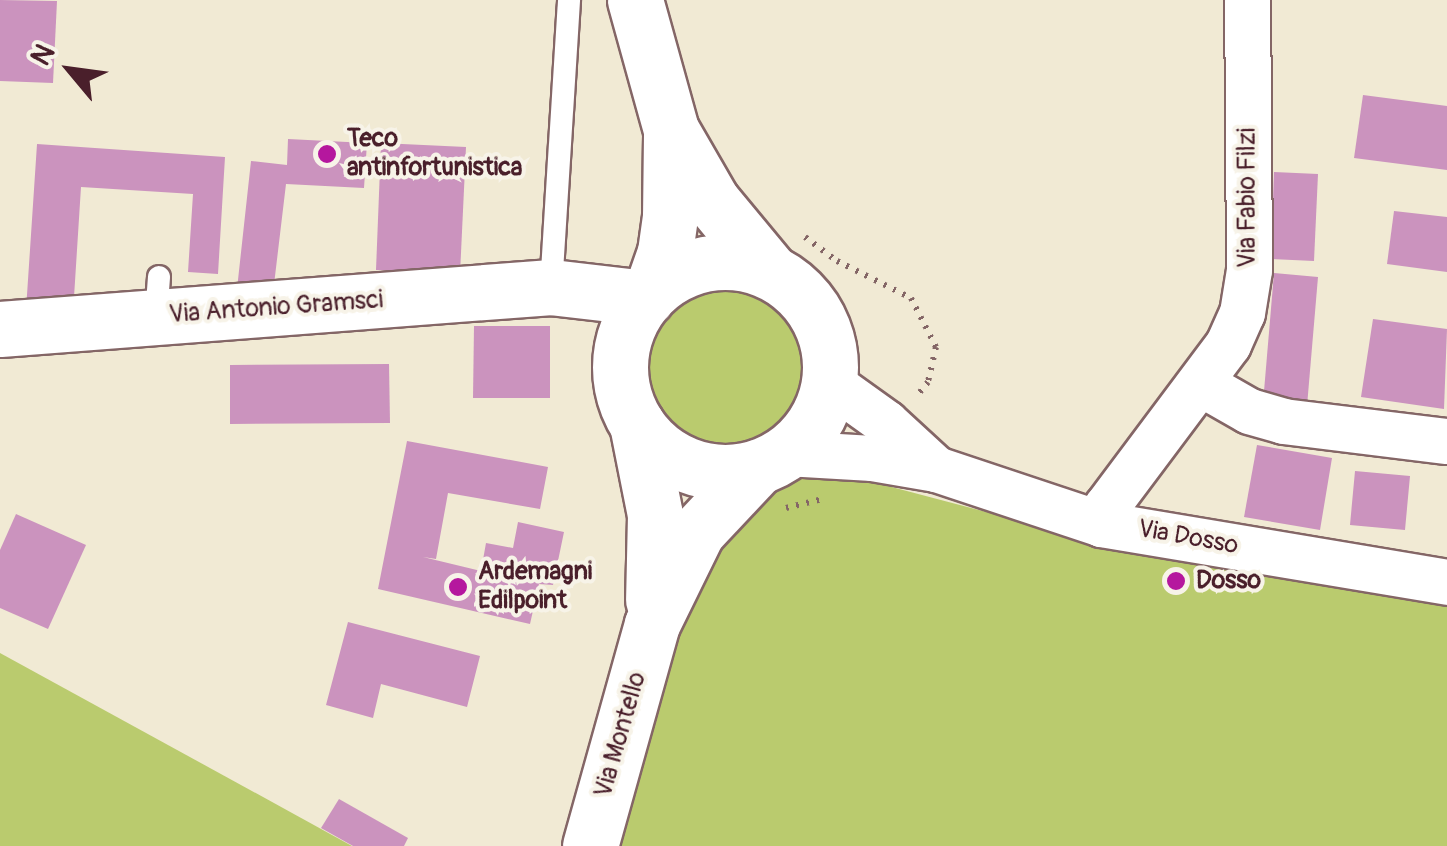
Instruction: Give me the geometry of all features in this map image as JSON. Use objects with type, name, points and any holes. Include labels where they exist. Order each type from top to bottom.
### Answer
[{"type":"street","points":[[635,0],[671,130],[712,201],[770,271]]},
{"type":"street","name":"Via Fabio Filzi","points":[[1101,524],[1114,494],[1200,383],[1235,329],[1249,270],[1247,0]]},
{"type":"street","points":[[649,295],[666,252],[671,130]]},
{"type":"street","points":[[739,262],[770,271],[792,285],[824,328],[829,382],[822,409],[807,433],[772,460],[724,472],[690,466],[660,450],[637,424],[625,401],[621,348],[632,318],[649,295],[677,272],[708,263],[739,262]]},
{"type":"street","name":"Via Antonio Gramsci","points":[[0,330],[158,297],[551,286],[649,295]]},
{"type":"street","points":[[551,286],[621,348]]},
{"type":"street","name":"Via Dosso","points":[[829,382],[886,423],[936,469]]},
{"type":"street","points":[[1200,383],[1248,411],[1283,421],[1447,441]]},
{"type":"street","name":"Via Montello","points":[[637,424],[655,514],[652,624]]},
{"type":"street","name":"Via Dosso","points":[[772,460],[936,469],[1101,524],[1447,582]]},
{"type":"street","name":"Via Montello","points":[[590,846],[652,624],[697,532],[772,460]]},
{"type":"lane","points":[[551,286],[569,0]]},
{"type":"green space","points":[[726,283],[750,287],[790,312],[809,356],[809,381],[789,424],[771,440],[726,455],[869,481],[1062,532],[1447,592],[1447,846],[604,846],[707,451],[679,440],[661,424],[648,403],[641,356],[648,333],[680,297]]},
{"type":"green space","points":[[0,653],[283,808],[352,846],[0,846]]},
{"type":"building","points":[[0,0],[57,1],[53,83],[0,81]]},
{"type":"building","points":[[1363,95],[1447,106],[1447,170],[1354,158]]},
{"type":"building","points":[[288,139],[367,143],[364,188],[286,184],[273,293],[237,289],[251,161],[287,165]]},
{"type":"building","points":[[381,143],[466,147],[460,274],[376,270]]},
{"type":"building","points":[[37,144],[225,157],[218,274],[188,272],[193,194],[81,187],[73,313],[26,310]]},
{"type":"building","points":[[1274,172],[1318,174],[1314,261],[1271,259]]},
{"type":"building","points":[[1394,211],[1447,217],[1447,272],[1387,264]]},
{"type":"building","points":[[1274,273],[1318,277],[1307,406],[1263,403]]},
{"type":"building","points":[[1373,319],[1447,329],[1444,409],[1361,397]]},
{"type":"building","points":[[474,326],[550,326],[550,398],[473,398]]},
{"type":"building","points":[[389,364],[390,423],[230,424],[230,365]]},
{"type":"building","points":[[407,441],[548,467],[540,509],[448,493],[436,559],[423,557],[481,571],[486,543],[513,548],[518,522],[564,532],[553,585],[539,584],[530,624],[378,589]]},
{"type":"building","points":[[1257,445],[1332,458],[1320,530],[1244,517]]},
{"type":"building","points":[[1355,471],[1410,476],[1405,530],[1350,525]]},
{"type":"building","points":[[16,514],[86,545],[48,629],[0,608],[0,550]]},
{"type":"building","points":[[348,622],[480,656],[467,707],[381,684],[373,718],[326,705]]},
{"type":"building","points":[[339,799],[408,838],[404,846],[353,846],[321,828]]},
{"type":"place","name":"Teco antinfortunistica","points":[[327,154]]},
{"type":"place","name":"Dosso","points":[[1176,581]]},
{"type":"place","name":"Ardemagni Edilpoint","points":[[458,587]]}]
